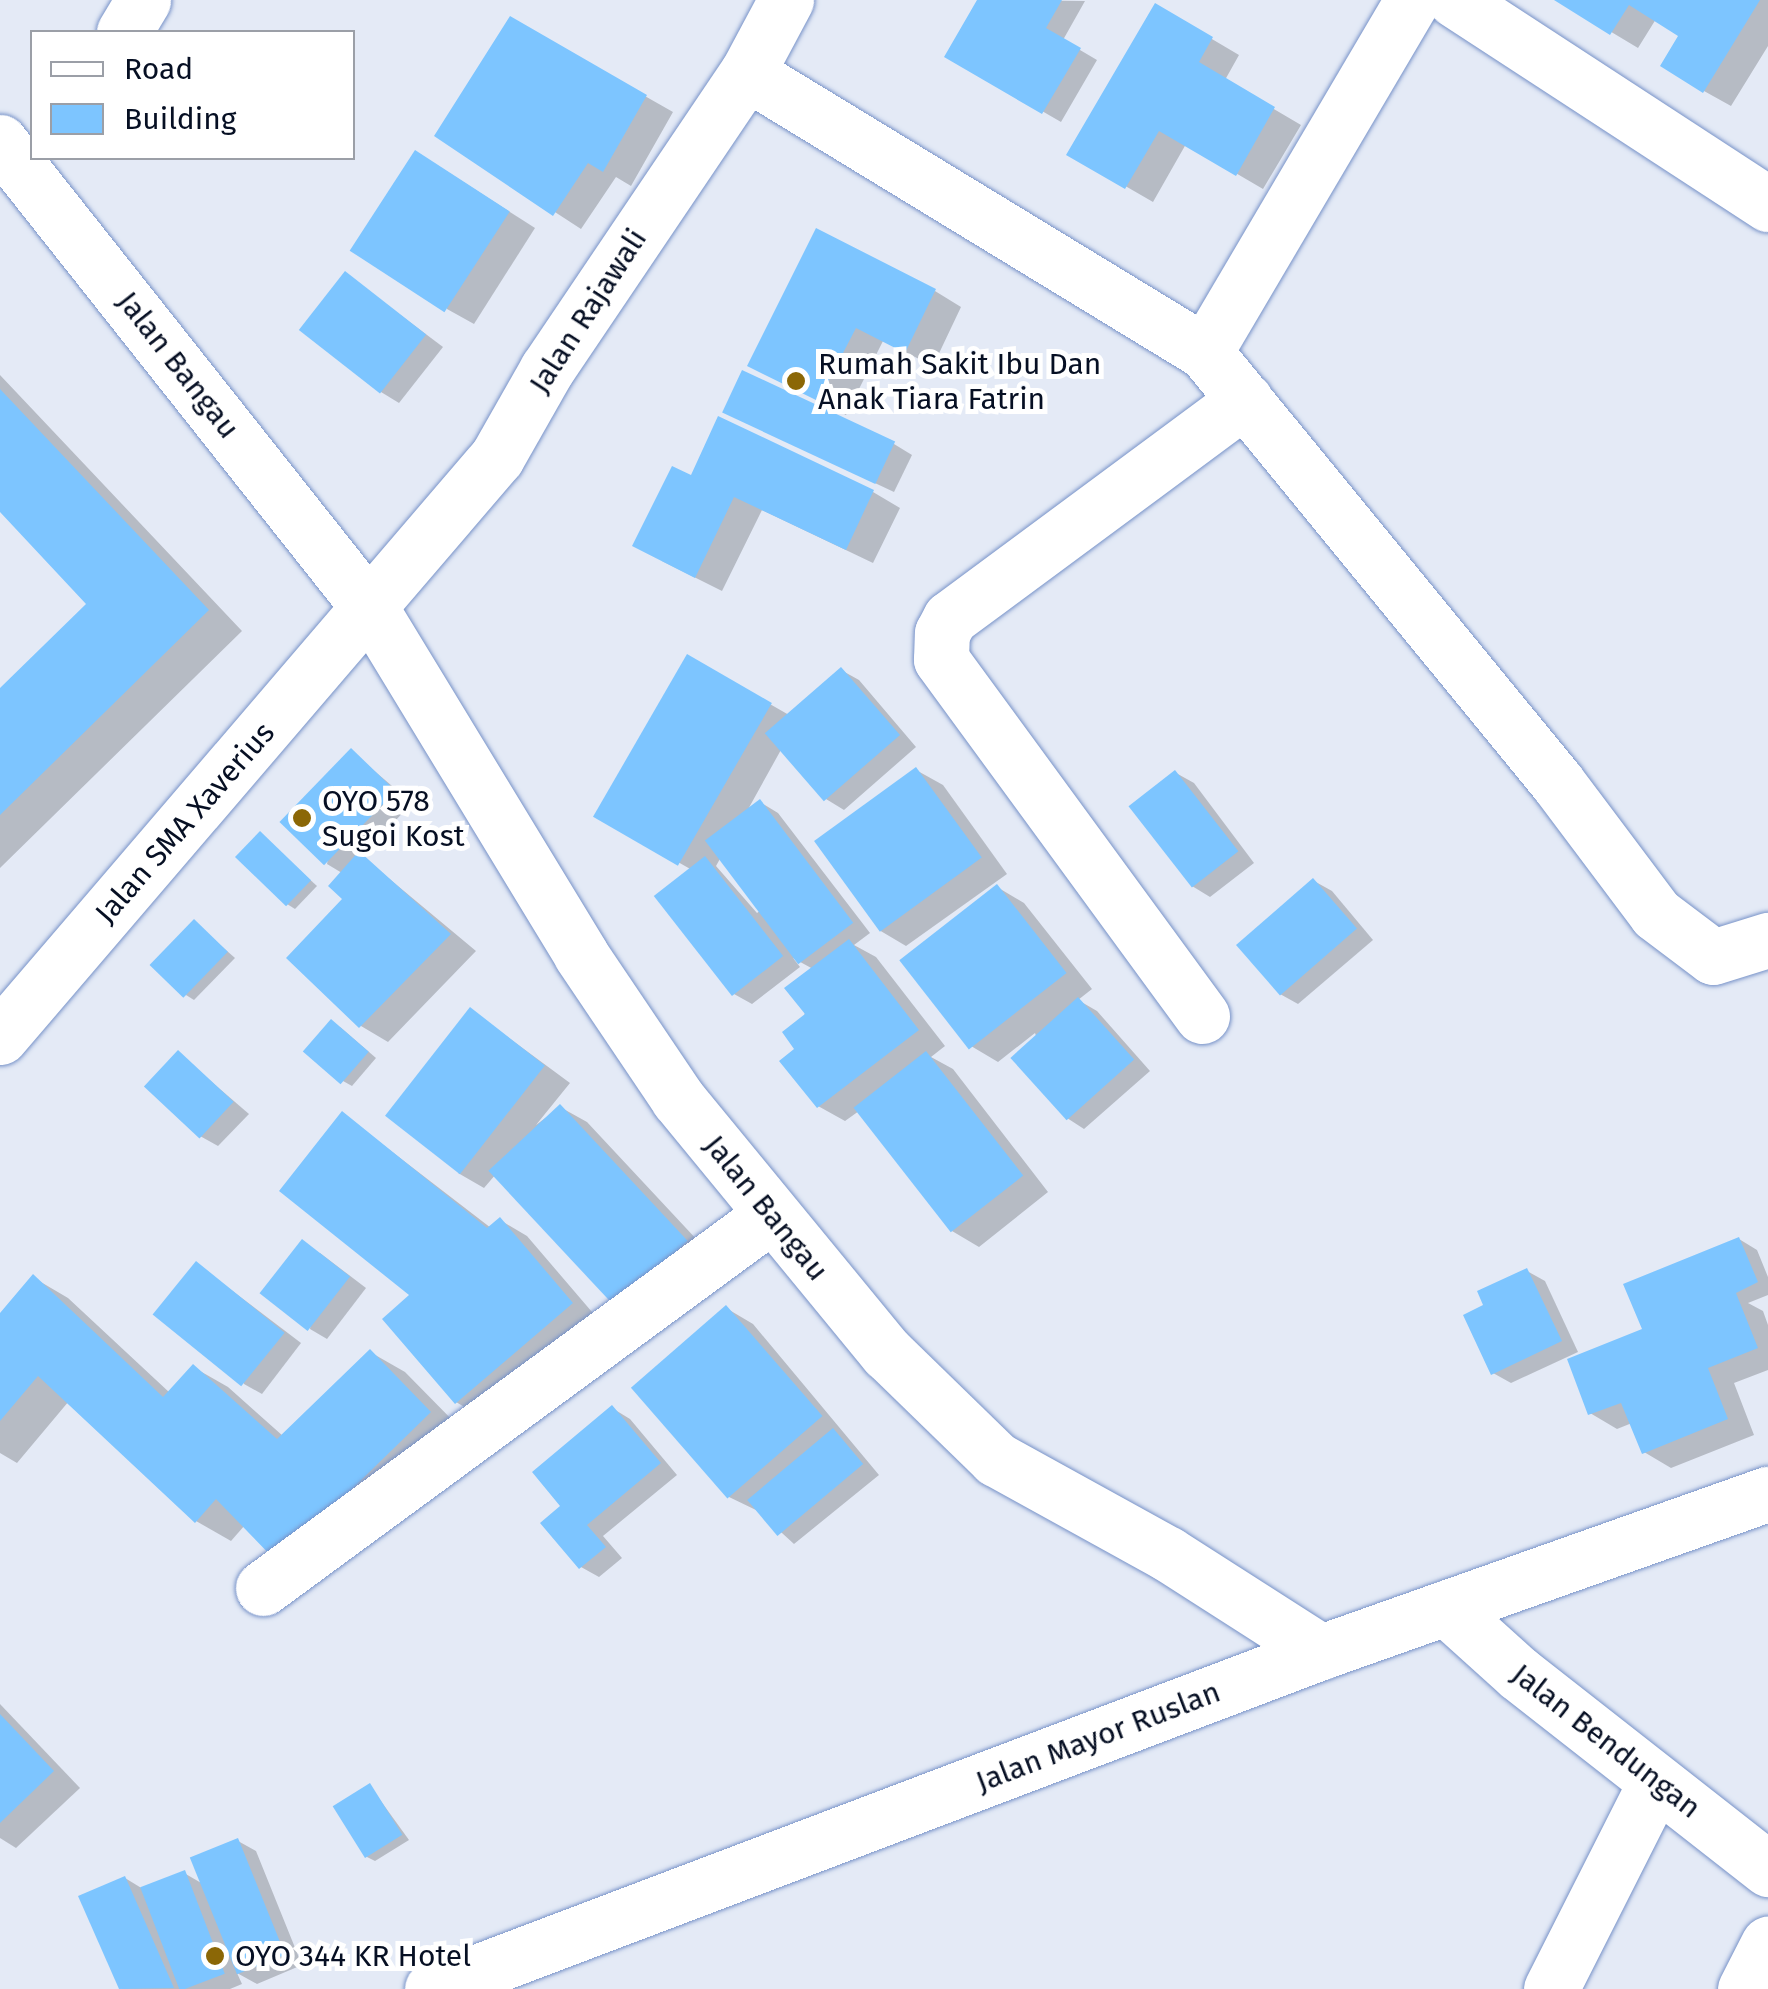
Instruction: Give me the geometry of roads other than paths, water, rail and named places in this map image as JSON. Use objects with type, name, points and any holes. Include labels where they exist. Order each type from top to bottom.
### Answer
[{"type":"street","points":[[125,30],[143,0]]},
{"type":"street","name":"Jalan Rajawali","points":[[363,599],[472,438],[547,369],[748,73],[786,0]]},
{"type":"street","points":[[1206,352],[1412,0]]},
{"type":"street","points":[[1456,0],[1768,204]]},
{"type":"street","points":[[748,73],[1206,352],[1556,782],[1656,914],[1712,957],[1768,940]]},
{"type":"street","name":"Jalan Bangau","points":[[15,146],[363,599],[581,956],[678,1100],[887,1354],[996,1459],[1168,1554],[1321,1652]]},
{"type":"street","points":[[1202,1016],[942,659],[942,634],[950,618],[1244,400]]},
{"type":"street","name":"Jalan SMA Xaverius","points":[[0,1037],[319,668],[363,599]]},
{"type":"street","points":[[263,1588],[770,1216]]},
{"type":"street","name":"Jalan Mayor Ruslan","points":[[432,1989],[1321,1652],[1768,1494]]},
{"type":"street","name":"Jalan Bendungan","points":[[1446,1608],[1655,1784],[1768,1869]]},
{"type":"street","points":[[1552,1989],[1655,1784]]},
{"type":"street","points":[[1745,1989],[1768,1944]]},
{"type":"place","name":"Rumah Sakit Ibu Dan Anak Tiara Fatrin","points":[[796,381]]},
{"type":"place","name":"OYO 578 Sugoi Kost","points":[[302,818]]},
{"type":"place","name":"OYO 344 KR Hotel","points":[[215,1956]]}]
